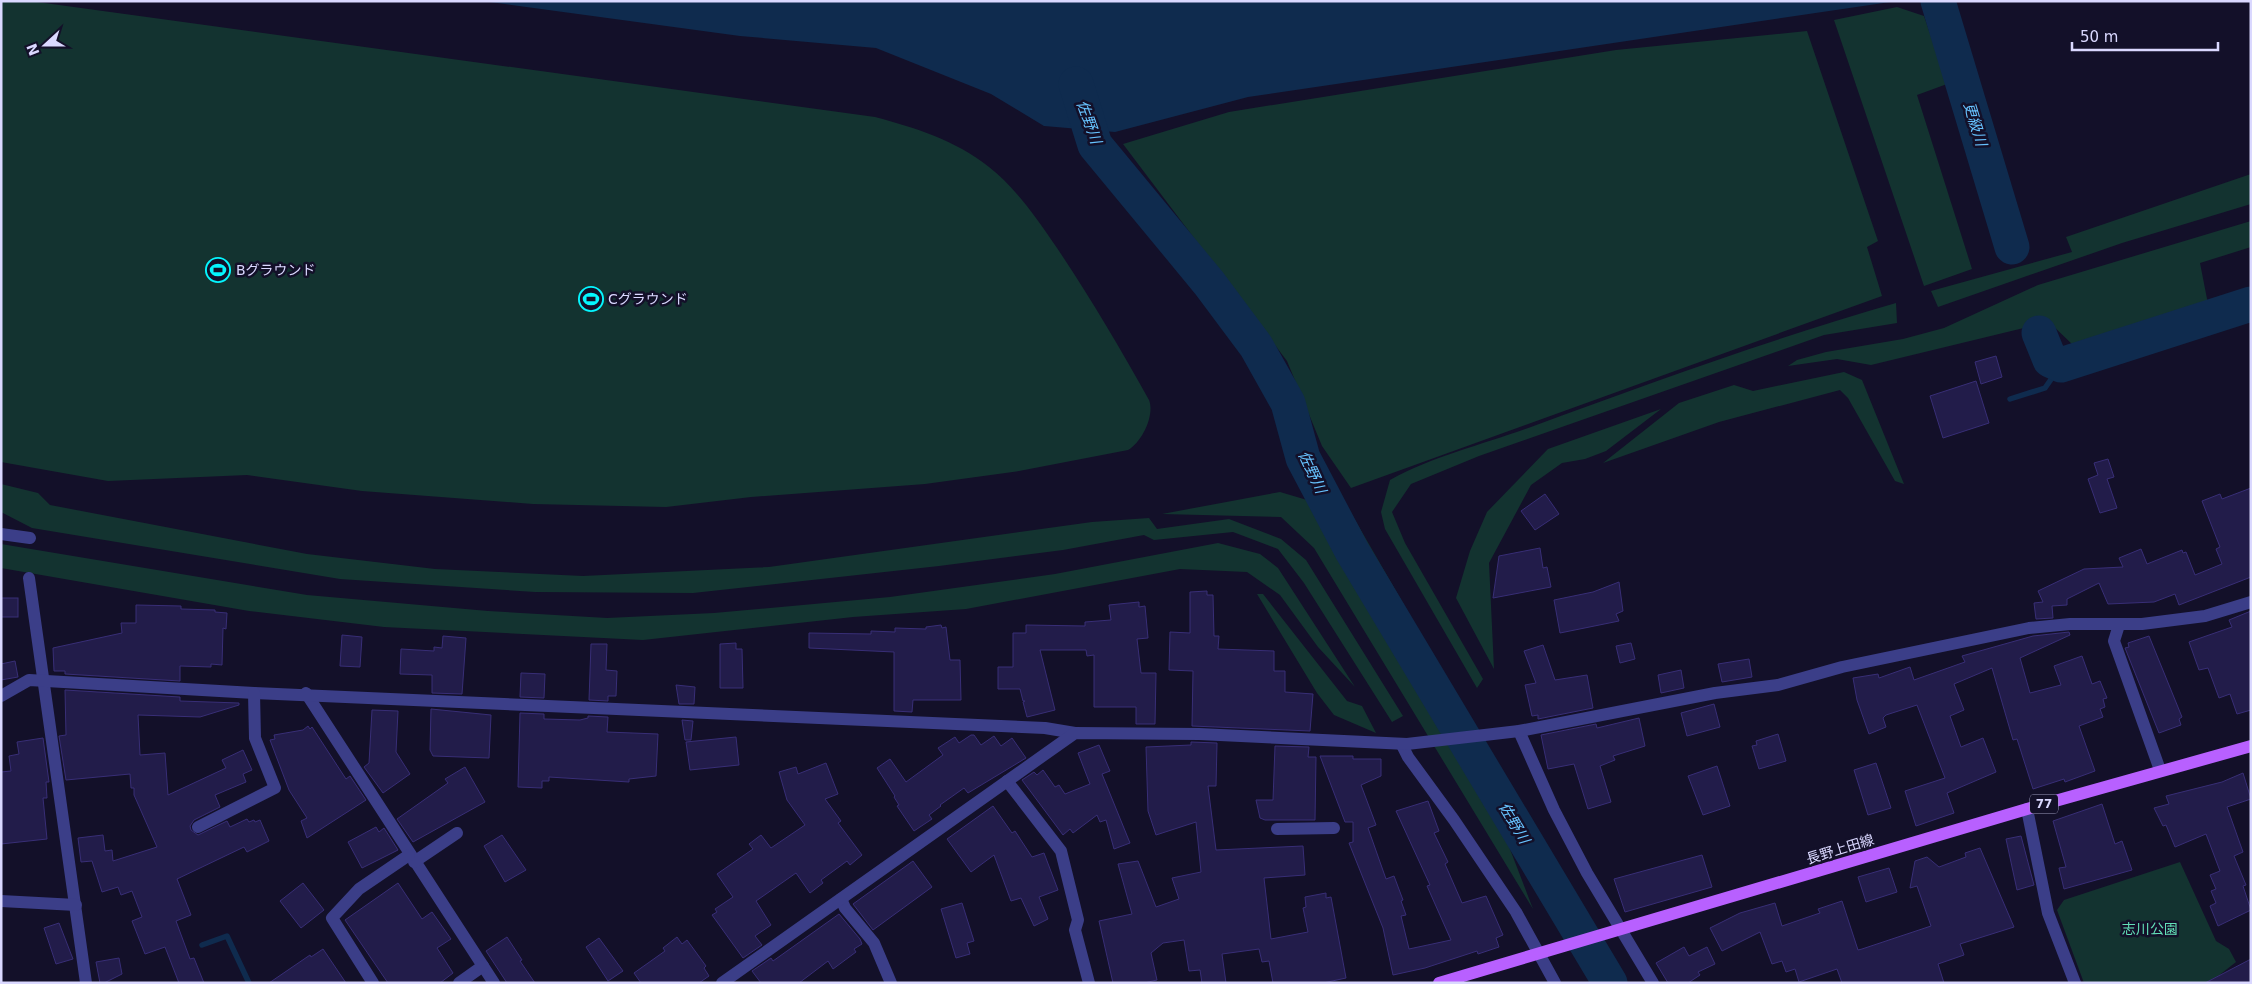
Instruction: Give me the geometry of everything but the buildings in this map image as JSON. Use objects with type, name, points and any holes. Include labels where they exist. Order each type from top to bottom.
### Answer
[{"type":"main road","name":"長野上田線","points":[[1439,983],[2160,770],[2251,746]]},
{"type":"street","points":[[1,534],[30,538]]},
{"type":"street","points":[[29,578],[42,682],[86,983]]},
{"type":"street","points":[[1,696],[30,680],[254,693],[306,693],[1045,728],[1074,733],[1198,734],[1405,744],[1514,731],[1715,693],[1778,685],[1842,668],[2029,628],[2070,624],[2142,624],[2205,616],[2251,602]]},
{"type":"street","points":[[2118,625],[2114,641],[2160,770]]},
{"type":"street","points":[[198,827],[275,788],[256,738],[254,693]]},
{"type":"street","points":[[306,693],[494,983]]},
{"type":"street","points":[[1514,731],[1618,930],[1653,983]]},
{"type":"street","points":[[722,983],[1074,733]]},
{"type":"street","points":[[1405,744],[1408,757],[1454,820],[1516,912],[1540,953],[1554,983]]},
{"type":"street","points":[[1007,781],[1061,851],[1078,920],[1075,930],[1089,983]]},
{"type":"street","points":[[2028,809],[2048,913],[2074,983]]},
{"type":"street","points":[[1277,829],[1334,828]]},
{"type":"street","points":[[373,983],[332,918],[359,889],[457,833]]},
{"type":"street","points":[[841,899],[845,908],[874,943],[891,983]]},
{"type":"street","points":[[1,901],[76,905]]},
{"type":"street","points":[[459,983],[483,966]]},
{"type":"green space","points":[[1,1],[30,1],[875,117],[935,136],[963,149],[989,167],[1008,184],[1034,215],[1093,304],[1149,400],[1149,420],[1138,441],[1128,450],[1019,471],[925,484],[751,497],[666,507],[533,504],[362,491],[247,475],[108,481],[1,462]]},
{"type":"green space","points":[[1897,7],[1924,16],[1947,84],[1917,95],[1972,269],[1924,286],[1834,20]]},
{"type":"green space","points":[[1807,31],[1878,241],[1867,247],[1882,296],[1351,488],[1322,446],[1287,361],[1123,144],[1229,112],[1616,50]]},
{"type":"green space","points":[[2251,174],[2251,204],[2122,243],[1938,307],[1931,291],[2072,252],[2066,237]]},
{"type":"green space","points":[[2251,221],[2251,247],[2200,263],[2208,304],[2073,345],[2049,322],[1871,365],[1837,359],[1788,366],[1797,360],[1826,352],[1903,339],[1944,328],[2038,285]]},
{"type":"green space","points":[[1896,303],[1897,323],[1824,335],[1479,456],[1411,484],[1392,512],[1405,543],[1483,679],[1477,688],[1385,529],[1381,512],[1390,480],[1441,457],[1531,427],[1667,377],[1804,331]]},
{"type":"green space","points":[[1844,372],[1862,380],[1904,484],[1895,481],[1848,398],[1840,390],[1719,422],[1603,463],[1679,403],[1734,385],[1753,391]]},
{"type":"green space","points":[[1661,409],[1606,451],[1585,459],[1562,463],[1531,485],[1489,563],[1494,669],[1456,598],[1470,551],[1487,512],[1548,449]]},
{"type":"green space","points":[[1,484],[38,493],[50,505],[307,554],[435,569],[583,576],[769,567],[1092,522],[1149,518],[1157,529],[1229,519],[1281,539],[1306,560],[1403,716],[1392,722],[1304,583],[1278,549],[1233,532],[1154,540],[1144,535],[1063,550],[939,566],[693,593],[535,592],[340,579],[32,528],[1,512]]},
{"type":"green space","points":[[1280,492],[1351,513],[1426,643],[1478,751],[1488,792],[1533,909],[1314,548],[1281,517],[1162,514]]},
{"type":"green space","points":[[1218,543],[1260,554],[1278,568],[1355,687],[1318,647],[1280,595],[1247,572],[1180,569],[966,609],[853,617],[643,640],[384,627],[249,611],[1,568],[1,544],[307,595],[488,611],[607,618],[714,613],[890,597],[1055,574]]},
{"type":"green space","points":[[1257,594],[1263,594],[1347,701],[1362,706],[1376,733],[1334,715],[1317,693]]},
{"type":"green space","name":"志川公園","points":[[2180,862],[2216,941],[2229,949],[2236,962],[2213,980],[2203,983],[2084,983],[2057,910],[2064,900]]},
{"type":"water","points":[[483,1],[1897,1],[1248,97],[1115,132],[1044,126],[991,94],[876,48],[740,36]]},
{"type":"waterway","name":"更級川","points":[[1938,1],[2012,247]]},
{"type":"waterway","name":"佐野川","points":[[1076,84],[1095,145],[1209,283],[1256,346],[1288,403],[1303,458],[1352,551],[1610,983]]},
{"type":"waterway","name":"更級川","points":[[2039,333],[2050,360],[2061,365],[2251,304]]},
{"type":"waterway","points":[[2010,399],[2045,388],[2061,365]]},
{"type":"waterway","points":[[202,945],[227,936],[249,983]]},
{"type":"place","name":"Bグラウンド","points":[[218,270]]},
{"type":"place","name":"Cグラウンド","points":[[591,299]]}]
